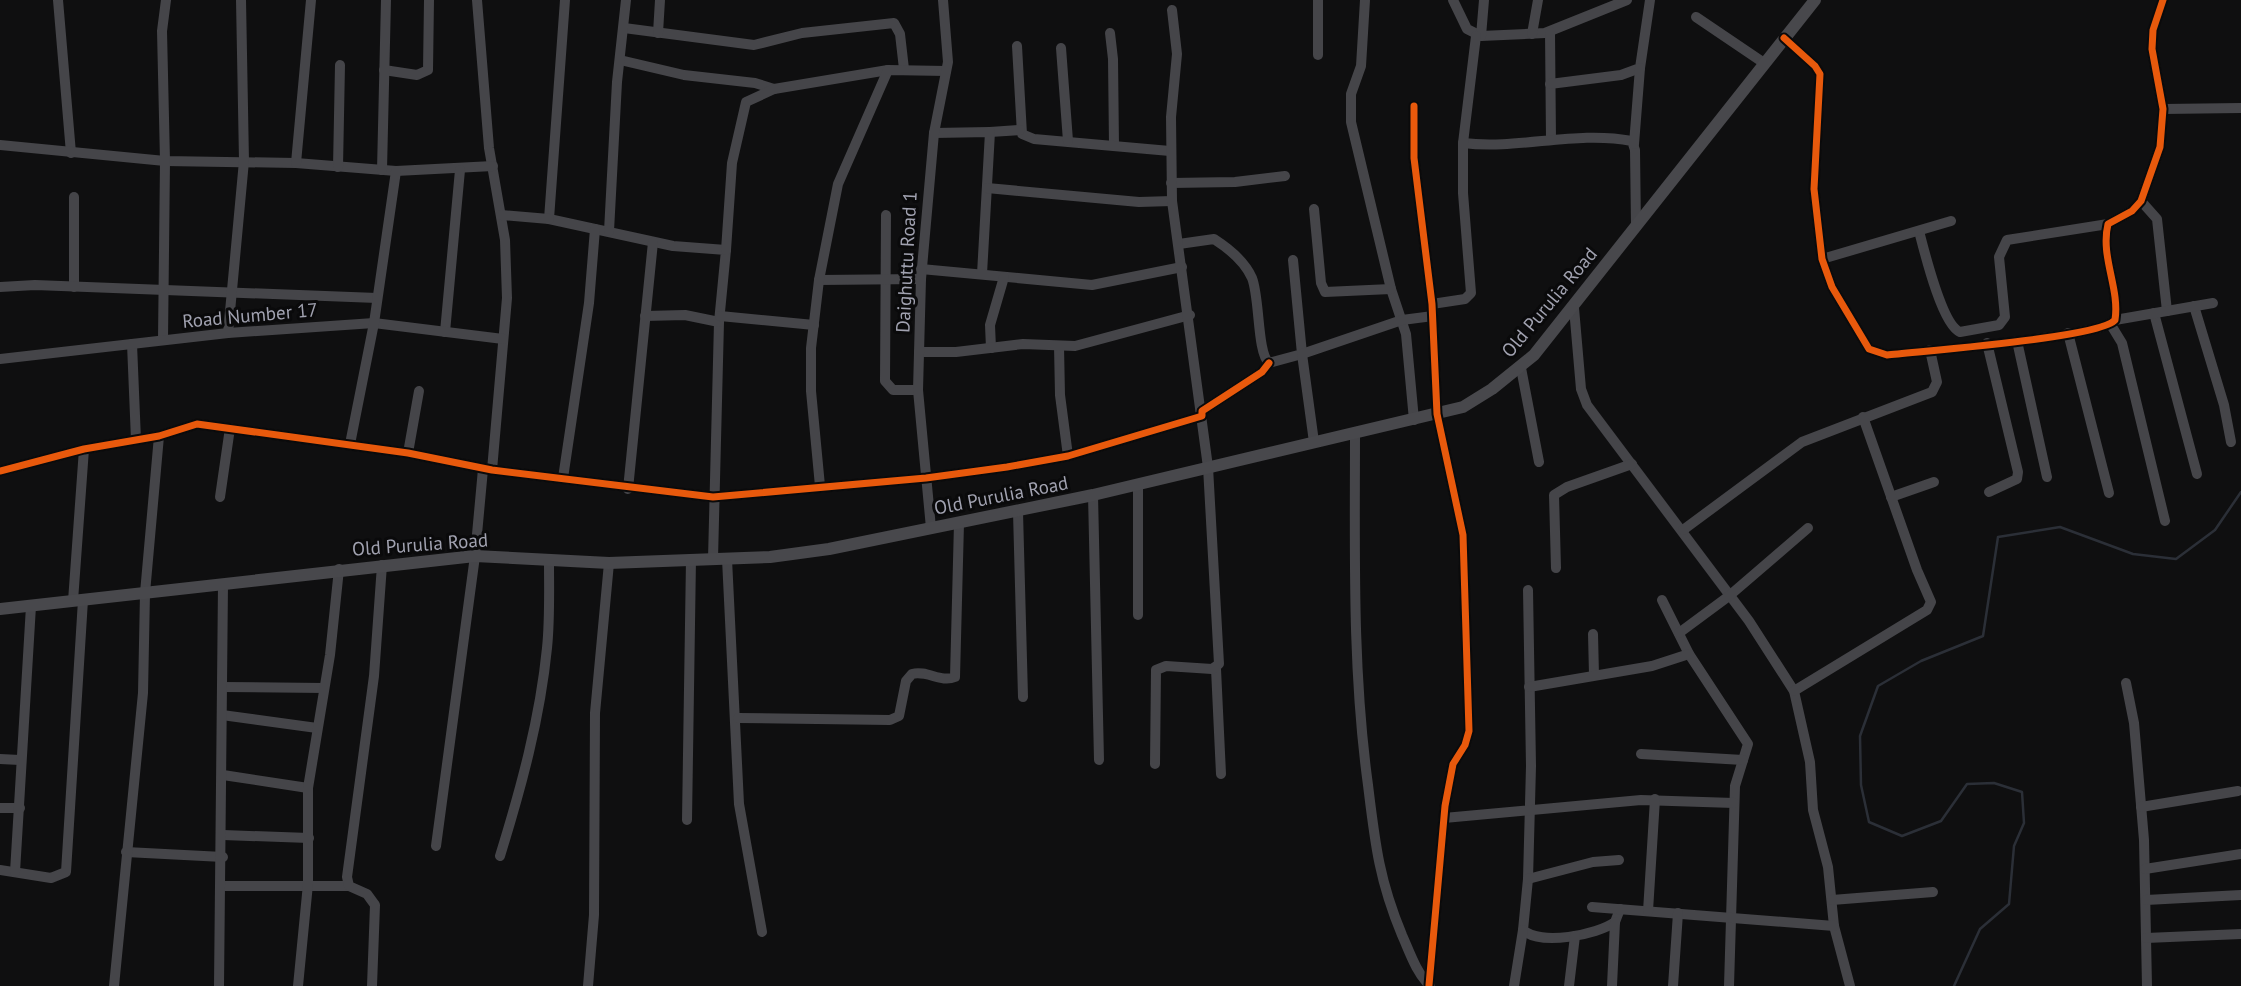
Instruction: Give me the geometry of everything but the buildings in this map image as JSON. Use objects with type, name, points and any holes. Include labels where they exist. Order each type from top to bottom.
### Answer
[{"type":"main road","name":"Old Purulia Road","points":[[0,609],[339,569],[475,556],[549,562],[609,563],[727,559],[829,549],[1018,512],[1463,407],[1521,368],[1574,308],[1815,0]]},
{"type":"street","points":[[58,0],[72,153]]},
{"type":"street","points":[[163,340],[165,162],[162,31],[166,0]]},
{"type":"street","points":[[228,333],[244,161],[241,0]]},
{"type":"street","points":[[296,163],[311,0]]},
{"type":"street","points":[[382,170],[386,0]]},
{"type":"street","points":[[384,70],[417,75],[428,70],[429,0]]},
{"type":"street","points":[[436,846],[488,469],[508,298],[501,215],[492,166],[477,0]]},
{"type":"street","points":[[549,219],[565,0]]},
{"type":"street","points":[[609,232],[626,0]]},
{"type":"street","points":[[658,33],[660,0]]},
{"type":"street","name":"Daighuttu Road 1","points":[[931,528],[919,390],[919,352],[921,274],[934,133],[948,53],[943,28],[943,0]]},
{"type":"street","points":[[1318,0],[1318,55]]},
{"type":"street","points":[[1365,0],[1361,66],[1350,108],[1391,289],[1409,352],[1414,420]]},
{"type":"street","points":[[1453,0],[1462,21],[1478,36],[1550,32],[1627,0]]},
{"type":"street","points":[[1432,303],[1465,299],[1471,293],[1463,193],[1463,143],[1484,0]]},
{"type":"street","points":[[1532,34],[1538,0]]},
{"type":"street","points":[[1636,227],[1634,144],[1640,68],[1650,0]]},
{"type":"street","points":[[1919,231],[1932,276],[1951,324],[1960,332],[1998,325],[2004,317],[1999,257],[2007,240],[2108,224],[2132,211],[2141,201],[2160,147],[2163,109],[2152,49],[2153,30],[2163,0]]},
{"type":"street","points":[[1172,10],[1177,54],[1170,151],[1172,201],[1190,315],[1208,467],[1219,663],[1216,669],[1221,774]]},
{"type":"street","points":[[1696,17],[1764,63]]},
{"type":"street","points":[[624,28],[754,45],[802,33],[894,23],[900,34],[904,69]]},
{"type":"street","points":[[1550,32],[1551,140]]},
{"type":"street","points":[[1110,33],[1114,59],[1114,146]]},
{"type":"street","points":[[1784,38],[1815,66],[1820,74],[1814,189],[1822,259],[1832,287],[1868,349],[1886,355],[2017,341],[2213,303]]},
{"type":"street","points":[[1017,46],[1020,130],[1027,138],[1170,151]]},
{"type":"street","points":[[1061,48],[1068,141]]},
{"type":"street","points":[[620,60],[684,75],[755,83],[774,89]]},
{"type":"street","points":[[338,167],[340,65]]},
{"type":"street","points":[[1550,83],[1621,75],[1640,68]]},
{"type":"street","points":[[713,559],[720,319],[732,163],[743,110],[753,97],[774,89],[888,70],[946,71]]},
{"type":"street","points":[[820,486],[811,391],[819,280],[838,184],[888,70]]},
{"type":"street","points":[[1413,106],[1414,158],[1432,303],[1437,414],[1463,535],[1469,731],[1465,745],[1453,764],[1444,818],[1430,985]]},
{"type":"street","points":[[2163,109],[2241,108]]},
{"type":"street","points":[[934,133],[1020,130]]},
{"type":"street","points":[[982,274],[990,132]]},
{"type":"street","points":[[1463,143],[1485,146],[1590,138],[1627,140],[1634,144]]},
{"type":"street","points":[[0,145],[165,162],[296,163],[396,172],[492,166]]},
{"type":"street","points":[[445,332],[460,170]]},
{"type":"street","points":[[350,444],[374,323],[396,172]]},
{"type":"street","points":[[1171,183],[1235,182],[1285,176]]},
{"type":"street","points":[[987,188],[1139,202],[1172,201]]},
{"type":"street","points":[[74,197],[74,287]]},
{"type":"street","points":[[2141,201],[2157,219],[2167,311]]},
{"type":"street","points":[[1314,209],[1321,284],[1325,292],[1391,289]]},
{"type":"street","points":[[501,215],[549,219],[653,242],[726,250]]},
{"type":"street","points":[[886,215],[887,386],[893,390],[919,390]]},
{"type":"street","points":[[1822,259],[1951,221]]},
{"type":"street","points":[[2108,224],[2106,253],[2113,322],[2122,343],[2165,521]]},
{"type":"street","points":[[563,478],[589,303],[595,229]]},
{"type":"street","points":[[1179,244],[1214,239],[1243,264],[1256,291],[1263,354],[1269,363]]},
{"type":"street","points":[[628,489],[653,242]]},
{"type":"street","points":[[1293,260],[1314,442]]},
{"type":"street","points":[[819,280],[885,280],[921,274],[982,274],[1092,285],[1182,267]]},
{"type":"street","points":[[991,348],[990,325],[1004,276]]},
{"type":"street","points":[[0,287],[74,287],[377,298]]},
{"type":"street","points":[[2194,306],[2224,405],[2231,442]]},
{"type":"street","points":[[1574,308],[1582,397],[1684,530],[1794,691],[1801,712],[1810,762],[1813,810],[1826,852],[1834,926],[1850,986]]},
{"type":"street","points":[[2154,313],[2197,474]]},
{"type":"street","points":[[645,316],[685,315],[814,324]]},
{"type":"street","points":[[919,352],[956,352],[1023,344],[1059,346],[1093,342],[1190,315]]},
{"type":"street","points":[[1202,416],[1202,411],[1262,372],[1269,363],[1402,320],[1433,316]]},
{"type":"street","name":"Road Number 17","points":[[0,359],[228,333],[374,323],[503,339]]},
{"type":"street","points":[[2068,333],[2109,493]]},
{"type":"street","points":[[2017,341],[2047,477]]},
{"type":"street","points":[[1987,343],[2018,472],[2017,479],[2012,483],[1989,492]]},
{"type":"street","points":[[132,344],[136,440]]},
{"type":"street","points":[[1059,346],[1060,395],[1068,456]]},
{"type":"street","points":[[1684,530],[1793,448],[1936,388],[1930,350]]},
{"type":"street","points":[[1521,368],[1539,461]]},
{"type":"street","points":[[408,453],[419,391]]},
{"type":"street","points":[[0,471],[84,449],[159,436],[197,424],[350,444],[488,469],[628,489],[713,497],[926,478],[1068,456],[1202,416]]},
{"type":"street","points":[[1794,691],[1927,610],[1931,602],[1863,417]]},
{"type":"street","points":[[220,497],[230,428]]},
{"type":"street","points":[[1355,433],[1355,646],[1363,749],[1379,870],[1385,894],[1417,971],[1430,985]]},
{"type":"street","points":[[114,986],[143,693],[145,593],[159,436]]},
{"type":"street","points":[[0,870],[51,878],[66,872],[84,449]]},
{"type":"street","points":[[1556,568],[1553,495],[1567,487],[1632,464]]},
{"type":"street","points":[[1891,497],[1934,482]]},
{"type":"street","points":[[1138,615],[1139,484]]},
{"type":"street","points":[[1093,495],[1099,760]]},
{"type":"street","points":[[1018,512],[1023,697]]},
{"type":"street","points":[[738,718],[890,720],[899,716],[906,681],[912,674],[921,672],[945,680],[955,677],[959,523]]},
{"type":"street","points":[[1679,633],[1808,528]]},
{"type":"street","points":[[687,820],[691,559]]},
{"type":"street","points":[[727,559],[738,718],[739,804],[762,932]]},
{"type":"street","points":[[500,856],[520,789],[536,715],[547,647],[549,562]]},
{"type":"street","points":[[588,986],[594,915],[595,713],[609,563]]},
{"type":"street","points":[[349,886],[347,877],[374,676],[382,565]]},
{"type":"street","points":[[298,986],[308,884],[308,788],[339,569]]},
{"type":"street","points":[[219,986],[223,857],[223,584]]},
{"type":"street","points":[[1514,986],[1528,880],[1528,590]]},
{"type":"street","points":[[1662,600],[1689,654],[1747,738],[1748,748],[1735,786],[1729,986]]},
{"type":"street","points":[[15,872],[31,606]]},
{"type":"street","points":[[1593,634],[1594,675]]},
{"type":"street","points":[[1529,688],[1652,666],[1689,654]]},
{"type":"street","points":[[1155,764],[1156,670],[1166,666],[1216,669]]},
{"type":"street","points":[[2126,683],[2134,723],[2141,807],[2147,986]]},
{"type":"street","points":[[222,687],[324,688]]},
{"type":"street","points":[[222,715],[317,728]]},
{"type":"street","points":[[1641,754],[1743,760]]},
{"type":"street","points":[[0,759],[20,760]]},
{"type":"street","points":[[223,775],[308,788]]},
{"type":"street","points":[[2141,807],[2238,791]]},
{"type":"street","points":[[1444,818],[1655,799],[1734,803]]},
{"type":"street","points":[[1648,911],[1655,799]]},
{"type":"street","points":[[0,808],[20,808]]},
{"type":"street","points":[[223,835],[309,838]]},
{"type":"street","points":[[126,852],[223,857]]},
{"type":"street","points":[[2145,869],[2241,855]]},
{"type":"street","points":[[1528,880],[1604,860],[1619,860]]},
{"type":"street","points":[[222,886],[349,886],[367,894],[375,905],[372,986]]},
{"type":"street","points":[[1832,901],[1933,892]]},
{"type":"street","points":[[2146,900],[2241,895]]},
{"type":"street","points":[[1591,907],[1834,926]]},
{"type":"street","points":[[1612,986],[1615,922],[1620,909]]},
{"type":"street","points":[[1673,986],[1678,913]]},
{"type":"street","points":[[1523,930],[1536,937],[1576,936],[1606,929],[1615,922]]},
{"type":"street","points":[[2146,938],[2241,934]]},
{"type":"street","points":[[1569,986],[1576,936]]},
{"type":"waterway","points":[[1954,986],[1980,929],[2009,904],[2014,846],[2024,823],[2022,792],[1994,783],[1967,784],[1941,821],[1902,836],[1869,822],[1861,785],[1860,736],[1878,686],[1921,661],[1983,636],[1998,537],[2060,527],[2133,554],[2176,559],[2215,530],[2241,492]]},
{"type":"cycle path","points":[[1784,38],[1815,66],[1820,74],[1814,189],[1822,259],[1832,287],[1869,349],[1887,355],[1970,347],[2078,332],[2102,327],[2115,320],[2115,296],[2106,236],[2108,224],[2132,211],[2141,201],[2160,147],[2163,109],[2152,49],[2153,30],[2163,0]]},
{"type":"cycle path","points":[[1414,106],[1414,158],[1432,304],[1437,414],[1463,535],[1469,731],[1465,745],[1453,764],[1445,806],[1429,985]]},
{"type":"cycle path","points":[[0,471],[84,449],[159,436],[197,424],[408,453],[492,470],[713,497],[926,478],[1068,456],[1202,416],[1202,411],[1262,372],[1269,363]]}]
